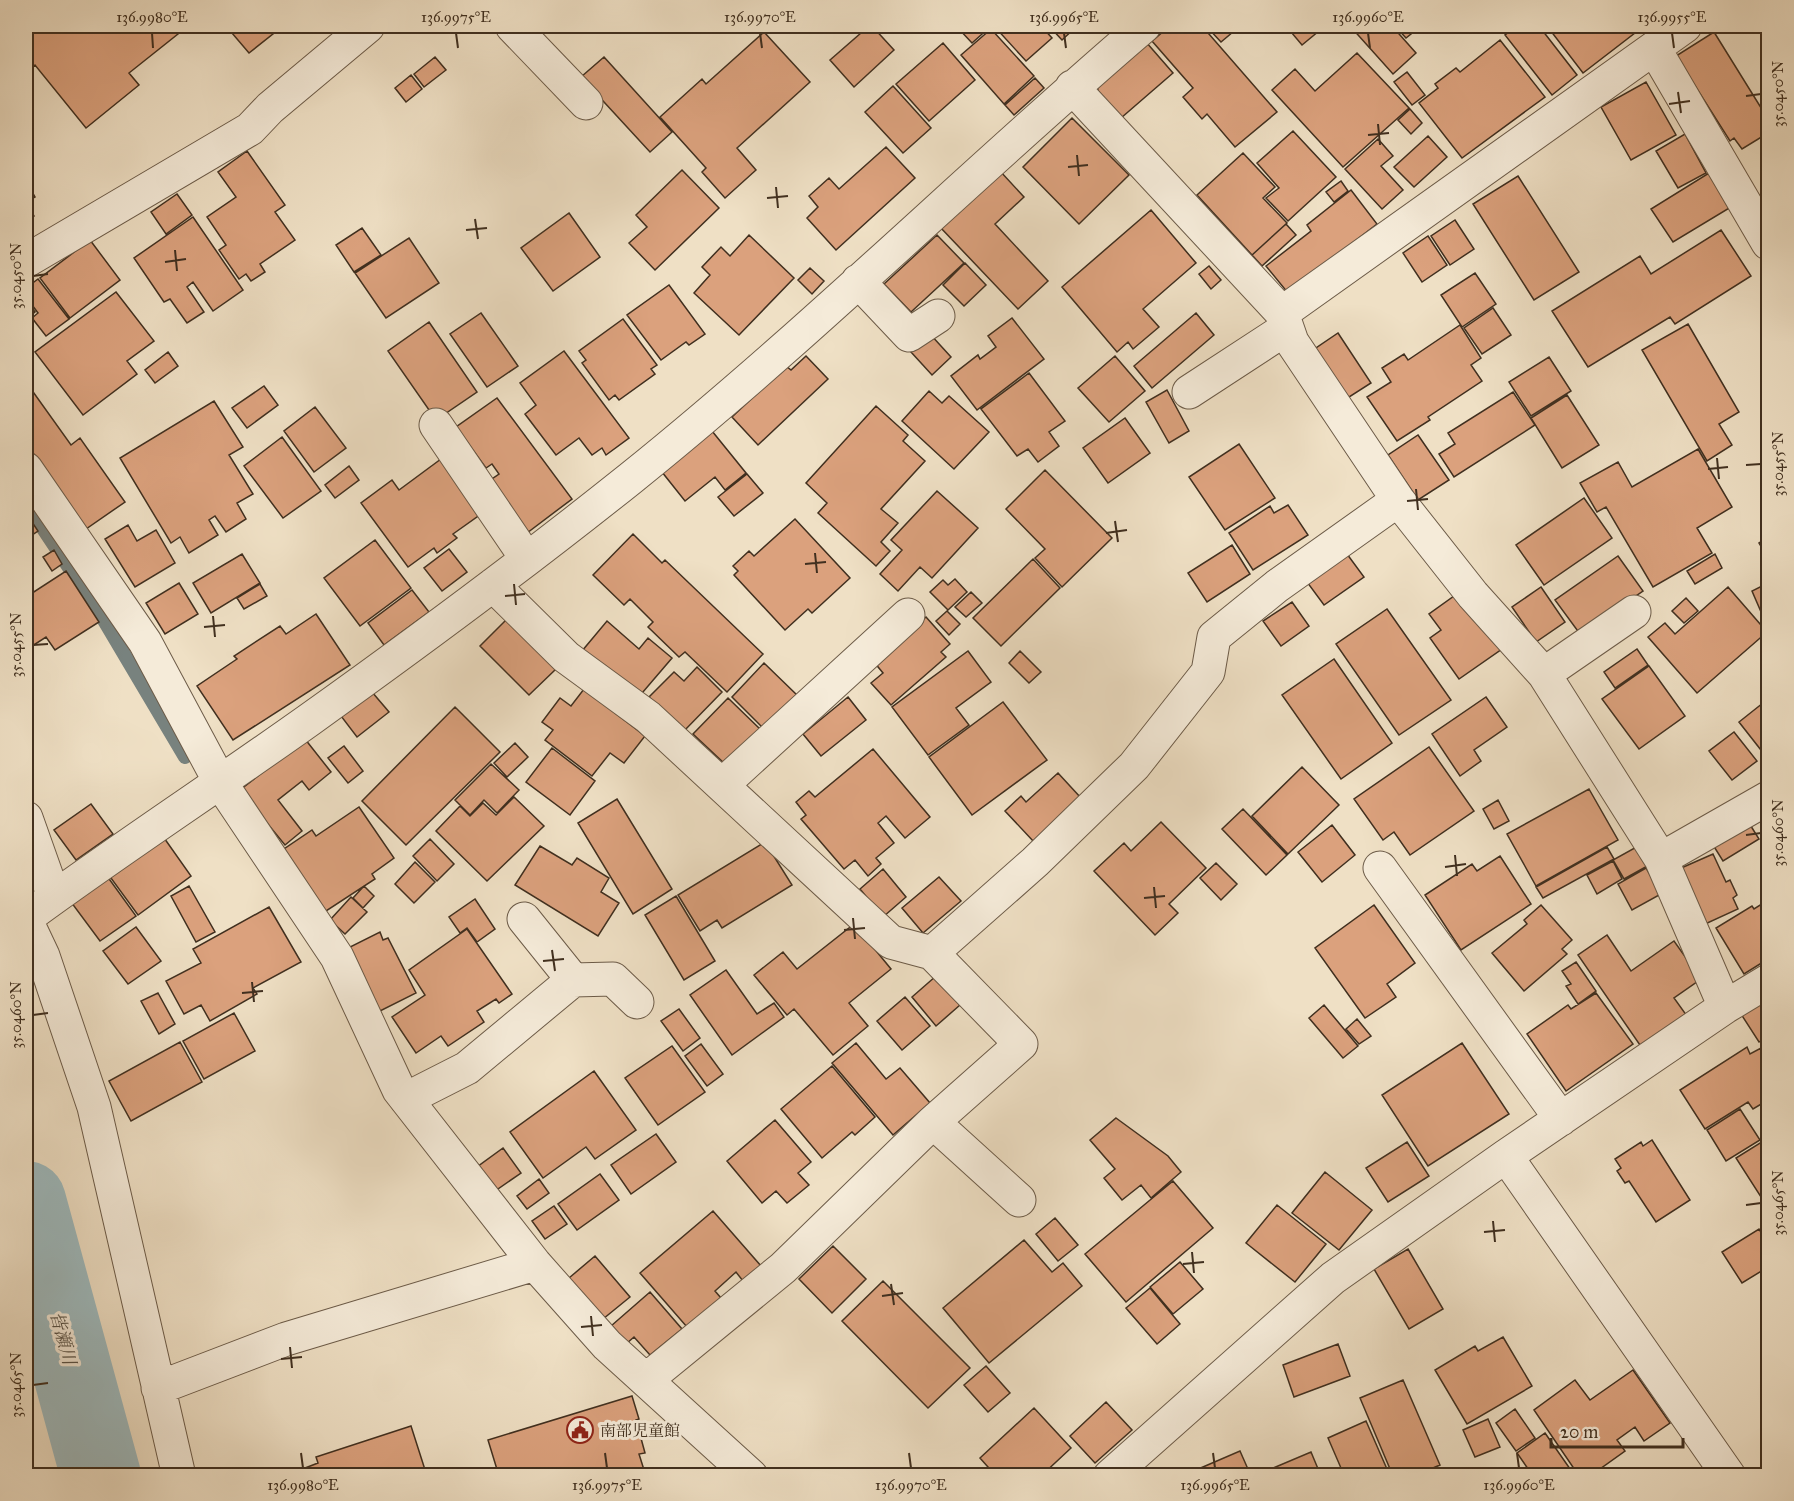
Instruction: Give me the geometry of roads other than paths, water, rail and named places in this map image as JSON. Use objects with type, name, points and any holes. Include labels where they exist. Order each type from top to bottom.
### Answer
[{"type":"street","points":[[26,261],[250,129],[270,108],[368,26]]},
{"type":"street","points":[[512,26],[586,103]]},
{"type":"street","points":[[179,1476],[94,1107],[43,956],[26,919],[54,897],[309,720],[493,585],[629,479],[736,393],[1072,87],[1144,26]]},
{"type":"street","points":[[1189,392],[1684,26]]},
{"type":"street","points":[[1654,48],[1768,243]]},
{"type":"street","points":[[1072,87],[1285,320],[1292,342],[1398,500],[1473,595],[1544,674],[1661,859],[1725,1007]]},
{"type":"street","points":[[858,281],[909,335],[938,316]]},
{"type":"street","points":[[436,425],[527,559]]},
{"type":"street","points":[[26,468],[145,642],[220,782],[337,957],[399,1090],[536,1264],[607,1345],[750,1475]]},
{"type":"street","points":[[932,953],[1035,862],[1134,766],[1208,672],[1214,637],[1277,585],[1398,500]]},
{"type":"street","points":[[493,585],[566,657],[648,717],[891,942],[932,953],[1021,1044],[933,1122],[783,1268],[646,1380]]},
{"type":"street","points":[[1544,674],[1635,612]]},
{"type":"street","points":[[722,785],[908,615]]},
{"type":"street","points":[[1661,859],[1768,798]]},
{"type":"street","points":[[26,818],[54,897]]},
{"type":"street","points":[[1380,868],[1561,1119]]},
{"type":"street","points":[[524,919],[573,980]]},
{"type":"street","points":[[406,1099],[467,1068],[573,980],[613,979],[638,1002]]},
{"type":"street","points":[[1110,1476],[1333,1278],[1506,1156],[1725,1007],[1768,981]]},
{"type":"street","points":[[933,1122],[1019,1200]]},
{"type":"street","points":[[1506,1156],[1729,1476]]},
{"type":"street","points":[[158,1388],[285,1339],[536,1264]]},
{"type":"waterway","points":[[26,503],[102,617],[185,757]]},
{"type":"waterway","name":"皆瀬川","points":[[26,1201],[101,1476]]},
{"type":"place","name":"南部児童館","points":[[580,1430]]}]
